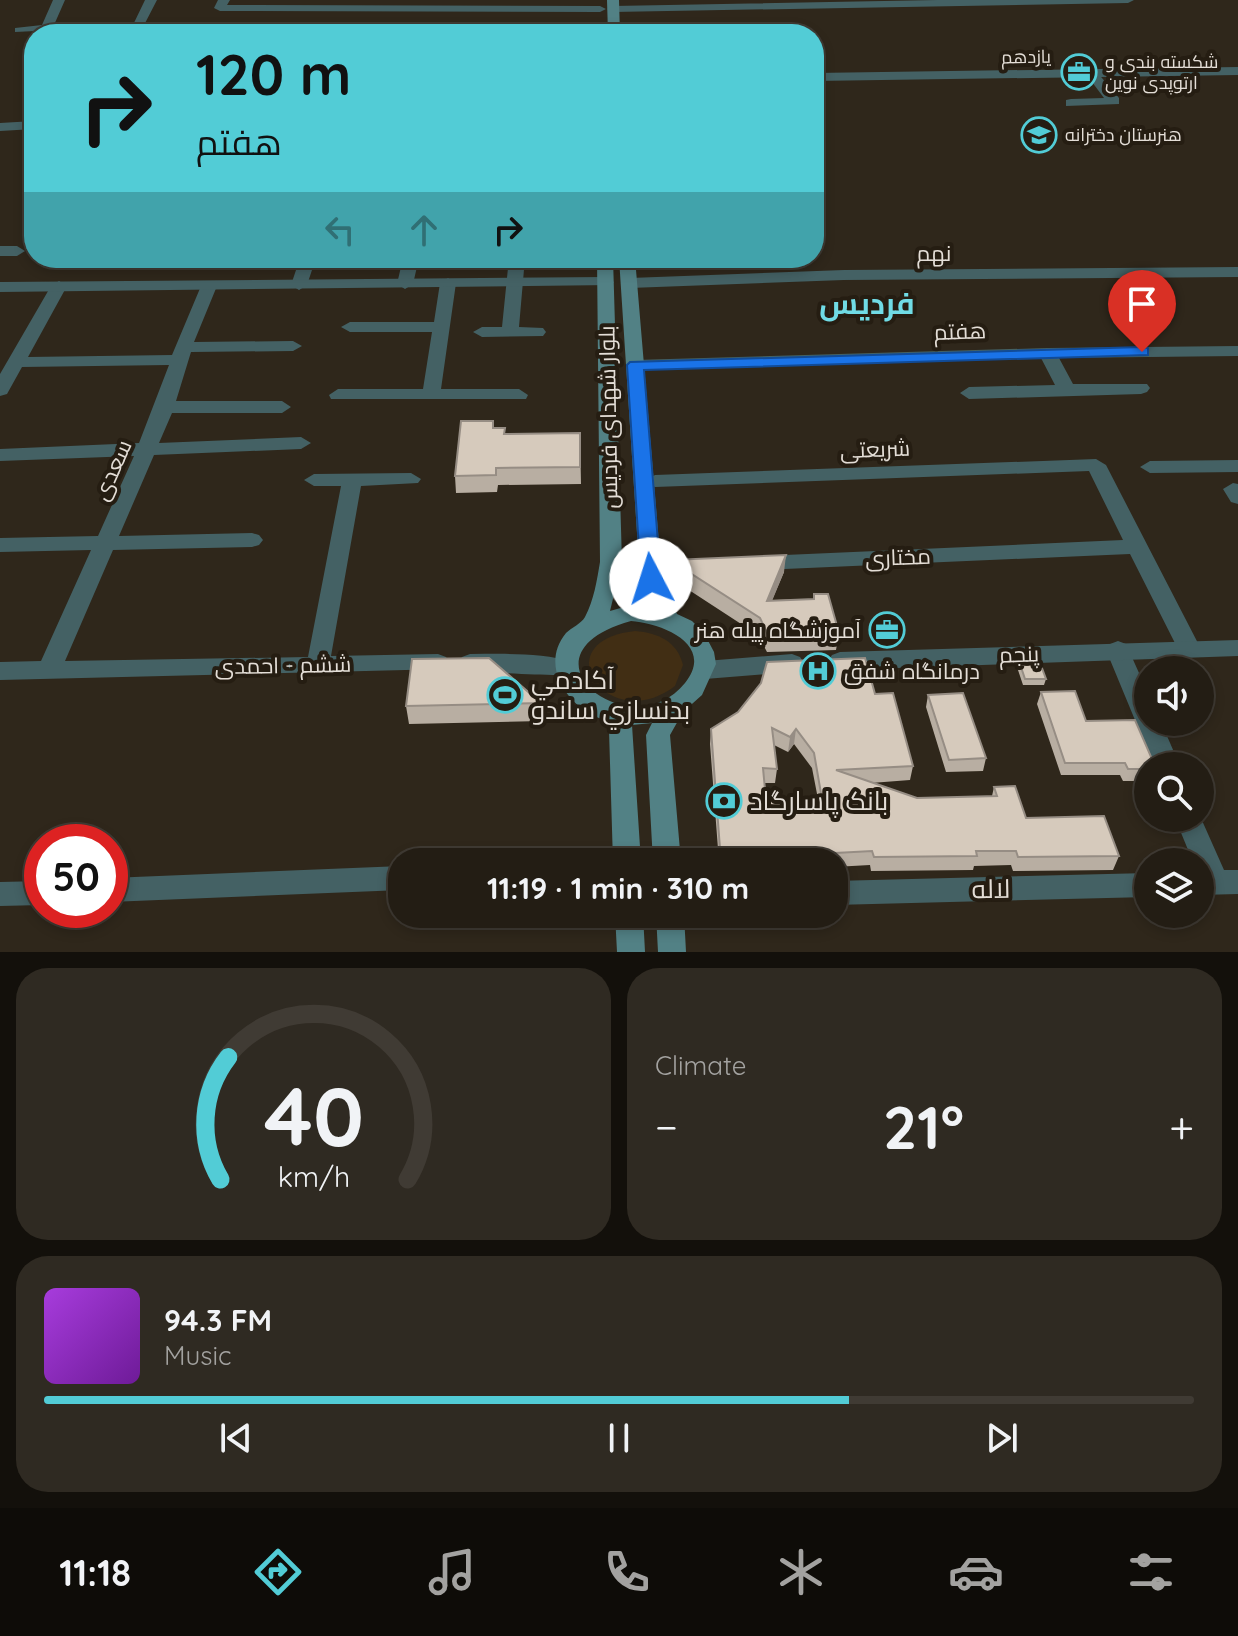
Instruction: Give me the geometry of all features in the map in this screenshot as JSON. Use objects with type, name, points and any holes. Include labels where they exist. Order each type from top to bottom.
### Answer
[{"type":"main road","points":[[613,4],[614,24]]},
{"type":"main road","name":"بلوار شهدای فردیس","points":[[595,621],[607,587],[611,562],[605,268]]},
{"type":"main road","name":"بلوار شهدای فردیس","points":[[628,268],[651,579],[668,619]]},
{"type":"main road","points":[[631,613],[668,619],[685,628],[697,640],[704,655],[705,670],[689,698],[673,708],[645,715],[615,713],[596,707],[580,696],[565,668],[572,641],[595,621],[631,613]]},
{"type":"main road","points":[[666,848],[658,735],[673,708]]},
{"type":"main road","points":[[615,713],[621,730],[626,848]]},
{"type":"main road","points":[[630,928],[631,952]]},
{"type":"main road","points":[[671,928],[672,952]]},
{"type":"street","points":[[49,24],[59,0]]},
{"type":"street","points":[[139,24],[151,0]]},
{"type":"street","points":[[613,4],[1128,0]]},
{"type":"street","points":[[222,4],[600,10]]},
{"type":"street","points":[[19,30],[24,30]]},
{"type":"street","name":"یازدهم","points":[[824,77],[1238,71]]},
{"type":"street","points":[[1071,103],[1114,101],[1092,74]]},
{"type":"street","points":[[0,127],[24,126]]},
{"type":"street","points":[[299,285],[305,268]]},
{"type":"street","points":[[405,284],[409,268]]},
{"type":"street","points":[[510,332],[516,268]]},
{"type":"street","name":"نهم","points":[[630,283],[844,275],[1238,272]]},
{"type":"street","points":[[0,287],[606,282]]},
{"type":"street","points":[[431,395],[448,283]]},
{"type":"street","points":[[0,390],[59,286]]},
{"type":"street","name":"سعدی","points":[[49,670],[165,407],[209,286]]},
{"type":"street","points":[[350,327],[442,327]]},
{"type":"street","points":[[482,332],[537,332]]},
{"type":"street","points":[[17,362],[293,346]]},
{"type":"street","name":"هفتم","points":[[635,365],[1047,353],[1238,351]]},
{"type":"street","points":[[1047,353],[1067,390]]},
{"type":"street","points":[[969,393],[1141,388]]},
{"type":"street","points":[[338,395],[519,395]]},
{"type":"street","points":[[165,407],[282,407]]},
{"type":"street","points":[[0,455],[301,443]]},
{"type":"street","name":"شریعتی","points":[[655,481],[1096,465],[1136,547]]},
{"type":"street","points":[[1150,467],[1238,466]]},
{"type":"street","points":[[318,664],[352,479]]},
{"type":"street","points":[[314,480],[411,479]]},
{"type":"street","points":[[0,545],[252,540]]},
{"type":"street","points":[[1136,547],[1189,649]]},
{"type":"street","name":"مختاری","points":[[740,563],[1136,547]]},
{"type":"street","name":"پنجم","points":[[705,670],[816,662],[1238,648]]},
{"type":"street","points":[[1118,650],[1161,752]]},
{"type":"street","name":"ششم - احمدی","points":[[0,671],[318,664],[521,663],[565,668]]},
{"type":"street","points":[[1194,832],[1218,883]]},
{"type":"street","points":[[128,889],[388,879]]},
{"type":"street","name":"لاله","points":[[848,893],[1134,885]]},
{"type":"street","points":[[0,894],[24,893]]},
{"type":"shaded area","points":[[635,631],[651,634],[671,644],[683,665],[675,686],[650,699],[627,700],[608,694],[595,681],[589,666],[593,651],[607,638]]},
{"type":"building","points":[[461,421],[493,421],[493,428],[505,428],[504,434],[580,433],[580,467],[496,468],[496,475],[455,476]]},
{"type":"building","points":[[786,555],[767,601],[814,599],[814,594],[828,594],[839,633],[768,635],[760,618],[670,560]]},
{"type":"building","points":[[489,658],[541,703],[406,706],[412,659]]},
{"type":"building","points":[[865,658],[875,694],[893,693],[913,766],[836,770],[917,798],[997,796],[994,787],[1015,786],[1026,818],[1104,816],[1119,856],[1018,857],[1016,851],[976,851],[977,856],[874,857],[872,851],[848,852],[848,848],[720,848],[711,729],[738,712],[761,683],[767,662]],"holes":[[[772,728],[790,737],[796,729],[814,753],[822,799],[766,800],[763,768],[777,769]]]},
{"type":"building","points":[[1039,660],[1046,679],[1025,679],[1019,661]]},
{"type":"building","points":[[1075,691],[1086,721],[1134,720],[1134,736],[1142,736],[1149,752],[1134,752],[1134,769],[1128,769],[1125,763],[1065,763],[1041,692]]},
{"type":"building","points":[[963,693],[986,758],[949,760],[928,695]]},
{"type":"place","name":"شکسته بندی و ارتوپدی نوین","points":[[1079,72]]},
{"type":"place","name":"هنرستان دخترانه","points":[[1039,135]]},
{"type":"place","name":"آموزشگاه پیله هنر","points":[[887,630]]},
{"type":"place","name":"درمانگاه شفق","points":[[818,671]]},
{"type":"place","name":"آكادمي بدنسازي ساندو","points":[[505,695]]},
{"type":"place","name":"بانک پاسارگاد","points":[[724,801]]},
{"type":"district","name":"فردیس","points":[[867,304]]},
{"type":"route","points":[[651,579],[635,365],[1142,352]]}]
